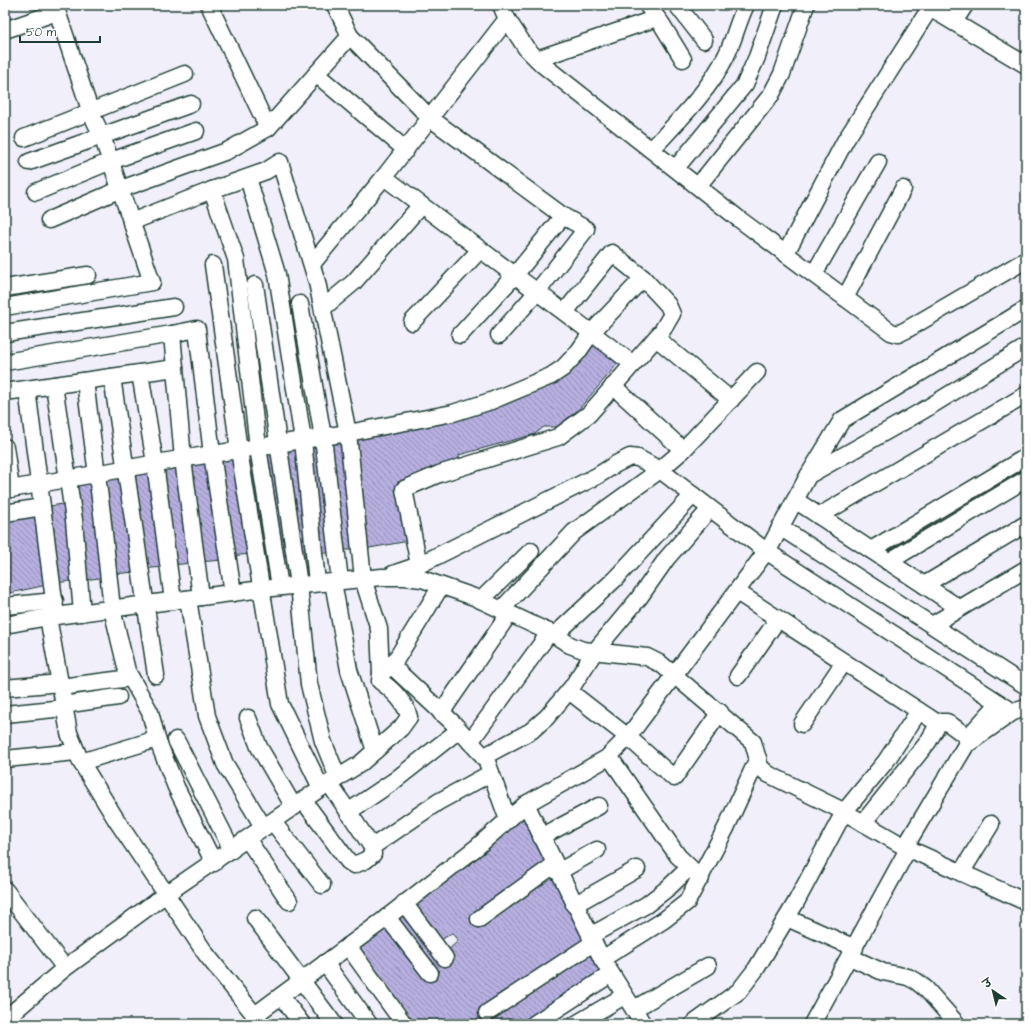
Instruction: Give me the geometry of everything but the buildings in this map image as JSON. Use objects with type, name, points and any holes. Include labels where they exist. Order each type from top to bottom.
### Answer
[{"type":"street","points":[[209,5],[268,128]]},
{"type":"street","points":[[336,5],[350,36],[430,118],[563,216],[586,229],[537,292],[499,335]]},
{"type":"street","points":[[648,5],[683,59]]},
{"type":"street","points":[[677,5],[704,40]]},
{"type":"street","points":[[652,149],[685,113],[710,81],[726,56],[746,5]]},
{"type":"street","points":[[676,168],[745,84],[757,57],[775,5]]},
{"type":"street","points":[[698,186],[771,95],[782,74],[806,5]]},
{"type":"street","points":[[954,22],[965,5]]},
{"type":"street","points":[[786,253],[845,141],[927,6],[1026,65]]},
{"type":"street","points":[[5,30],[56,8],[91,113],[102,136],[121,188],[152,282],[5,308]]},
{"type":"street","points":[[312,264],[406,150],[504,12],[526,48],[537,59],[698,186],[884,328],[898,334],[1026,260]]},
{"type":"street","points":[[537,59],[657,18]]},
{"type":"street","points":[[49,220],[121,188],[227,151],[268,128],[350,36]]},
{"type":"street","points":[[24,138],[91,113],[185,74]]},
{"type":"street","points":[[316,74],[406,150]]},
{"type":"street","points":[[29,162],[191,104]]},
{"type":"street","points":[[36,192],[111,161],[196,131]]},
{"type":"street","points":[[131,222],[212,190],[266,171],[280,162],[312,264],[323,308],[348,433],[363,579],[379,629],[386,669],[441,713],[483,756],[491,773],[508,820]]},
{"type":"street","points":[[814,274],[878,162]]},
{"type":"street","points":[[384,177],[633,364]]},
{"type":"street","points":[[248,178],[277,274],[303,440],[317,583]]},
{"type":"street","points":[[845,298],[903,189]]},
{"type":"street","points":[[212,190],[236,259],[258,447],[280,587]]},
{"type":"street","points":[[323,308],[354,282],[421,205]]},
{"type":"street","points":[[460,335],[515,275],[563,216]]},
{"type":"street","points":[[412,322],[480,250]]},
{"type":"street","points":[[419,565],[404,489],[439,474],[558,437],[589,414],[656,338],[672,314],[668,305],[643,278],[612,254],[565,312]]},
{"type":"street","points":[[213,265],[239,450],[262,589],[273,670],[280,704],[329,783],[372,846],[373,854],[366,860],[354,865],[348,861],[298,804],[259,747],[248,718]]},
{"type":"street","points":[[5,288],[88,275]]},
{"type":"street","points":[[5,451],[8,489],[124,468],[348,433],[453,412],[491,401],[551,376],[563,368],[578,352],[592,332],[643,278]]},
{"type":"street","points":[[255,285],[299,585],[309,684],[323,741],[329,783]]},
{"type":"street","points":[[300,304],[323,437],[337,582],[349,670],[375,751]]},
{"type":"street","points":[[5,333],[174,307]]},
{"type":"street","points":[[27,389],[42,507],[60,685],[68,733],[78,757],[117,821],[206,954],[258,1021],[281,996],[387,917],[477,847],[526,804],[609,756],[628,737],[766,551],[808,476],[842,420],[1026,309]]},
{"type":"street","points":[[5,362],[197,329],[212,454],[233,593]]},
{"type":"street","points":[[172,334],[183,459],[187,599]]},
{"type":"street","points":[[656,338],[731,400]]},
{"type":"street","points":[[808,476],[924,410],[1026,347]]},
{"type":"street","points":[[5,392],[175,368]]},
{"type":"street","points":[[441,713],[505,612],[574,532],[660,470],[683,450],[757,372]]},
{"type":"street","points":[[140,373],[155,463],[187,599],[207,716],[225,764],[269,825],[322,885]]},
{"type":"street","points":[[112,377],[144,604],[156,675]]},
{"type":"street","points":[[85,381],[112,609],[127,671],[150,712],[157,739],[176,787],[214,863]]},
{"type":"street","points":[[54,385],[74,520],[82,613]]},
{"type":"street","points":[[613,386],[683,450]]},
{"type":"street","points":[[819,516],[1026,395]]},
{"type":"street","points":[[382,577],[419,565],[591,480],[630,457],[638,458],[660,470],[766,551],[999,703],[1020,710]]},
{"type":"street","points":[[871,550],[1026,457]]},
{"type":"street","points":[[888,562],[1026,479]]},
{"type":"street","points":[[470,742],[552,634],[615,579],[693,495]]},
{"type":"street","points":[[795,500],[959,608]]},
{"type":"street","points":[[5,513],[42,507]]},
{"type":"street","points":[[483,756],[531,731],[547,716],[569,691],[595,652],[639,598],[667,558],[710,509]]},
{"type":"street","points":[[924,585],[1026,524]]},
{"type":"street","points":[[780,526],[1026,686]]},
{"type":"street","points":[[481,600],[531,551]]},
{"type":"street","points":[[932,625],[1026,569]]},
{"type":"street","points":[[5,606],[82,613],[317,583],[382,577],[422,579],[481,600],[552,634],[570,645],[595,652],[647,657],[661,664],[720,712],[753,742],[760,767],[768,774],[844,812],[907,848],[1026,902]]},
{"type":"street","points":[[5,1019],[65,968],[166,894],[248,840],[329,783],[360,764],[400,728],[408,717],[407,709],[386,685],[380,681],[386,669],[441,586]]},
{"type":"street","points":[[737,592],[936,722],[947,722],[970,739]]},
{"type":"street","points":[[5,625],[53,611]]},
{"type":"street","points":[[738,676],[778,619]]},
{"type":"street","points":[[802,724],[844,662]]},
{"type":"street","points":[[5,688],[60,685],[131,678]]},
{"type":"street","points":[[569,691],[628,737],[674,778],[720,712]]},
{"type":"street","points":[[5,714],[118,697]]},
{"type":"street","points":[[814,1023],[907,848],[952,773],[966,745],[999,703]]},
{"type":"street","points":[[970,739],[1020,710]]},
{"type":"street","points":[[693,1024],[739,991],[756,969],[787,918],[844,812],[886,761],[919,711]]},
{"type":"street","points":[[863,823],[928,742],[936,728],[936,722]]},
{"type":"street","points":[[348,812],[394,781],[459,730]]},
{"type":"street","points":[[5,759],[78,757],[157,739]]},
{"type":"street","points":[[176,740],[232,850]]},
{"type":"street","points":[[609,756],[678,856],[695,873]]},
{"type":"street","points":[[602,959],[679,909],[687,902],[695,873],[743,794],[758,758]]},
{"type":"street","points":[[372,846],[438,802],[491,773]]},
{"type":"street","points":[[526,804],[574,905],[602,959],[643,1024]]},
{"type":"street","points":[[541,837],[599,806]]},
{"type":"street","points":[[961,872],[992,824]]},
{"type":"street","points":[[248,840],[289,901]]},
{"type":"street","points":[[480,919],[556,868],[598,850]]},
{"type":"street","points":[[574,905],[637,869]]},
{"type":"street","points":[[487,1013],[592,939],[646,905],[668,888],[695,873]]},
{"type":"street","points":[[5,890],[65,968]]},
{"type":"street","points":[[404,903],[445,958]]},
{"type":"street","points":[[387,917],[430,973]]},
{"type":"street","points":[[255,918],[334,1024]]},
{"type":"street","points":[[787,918],[852,953],[883,972],[908,977],[916,981],[926,989],[957,1024]]},
{"type":"street","points":[[348,946],[404,1024]]},
{"type":"street","points":[[324,963],[369,1024]]},
{"type":"street","points":[[634,1009],[708,966]]},
{"type":"street","points":[[534,1024],[611,974]]},
{"type":"street","points":[[281,996],[302,1024]]},
{"type":"street","points":[[576,1024],[624,996]]}]
